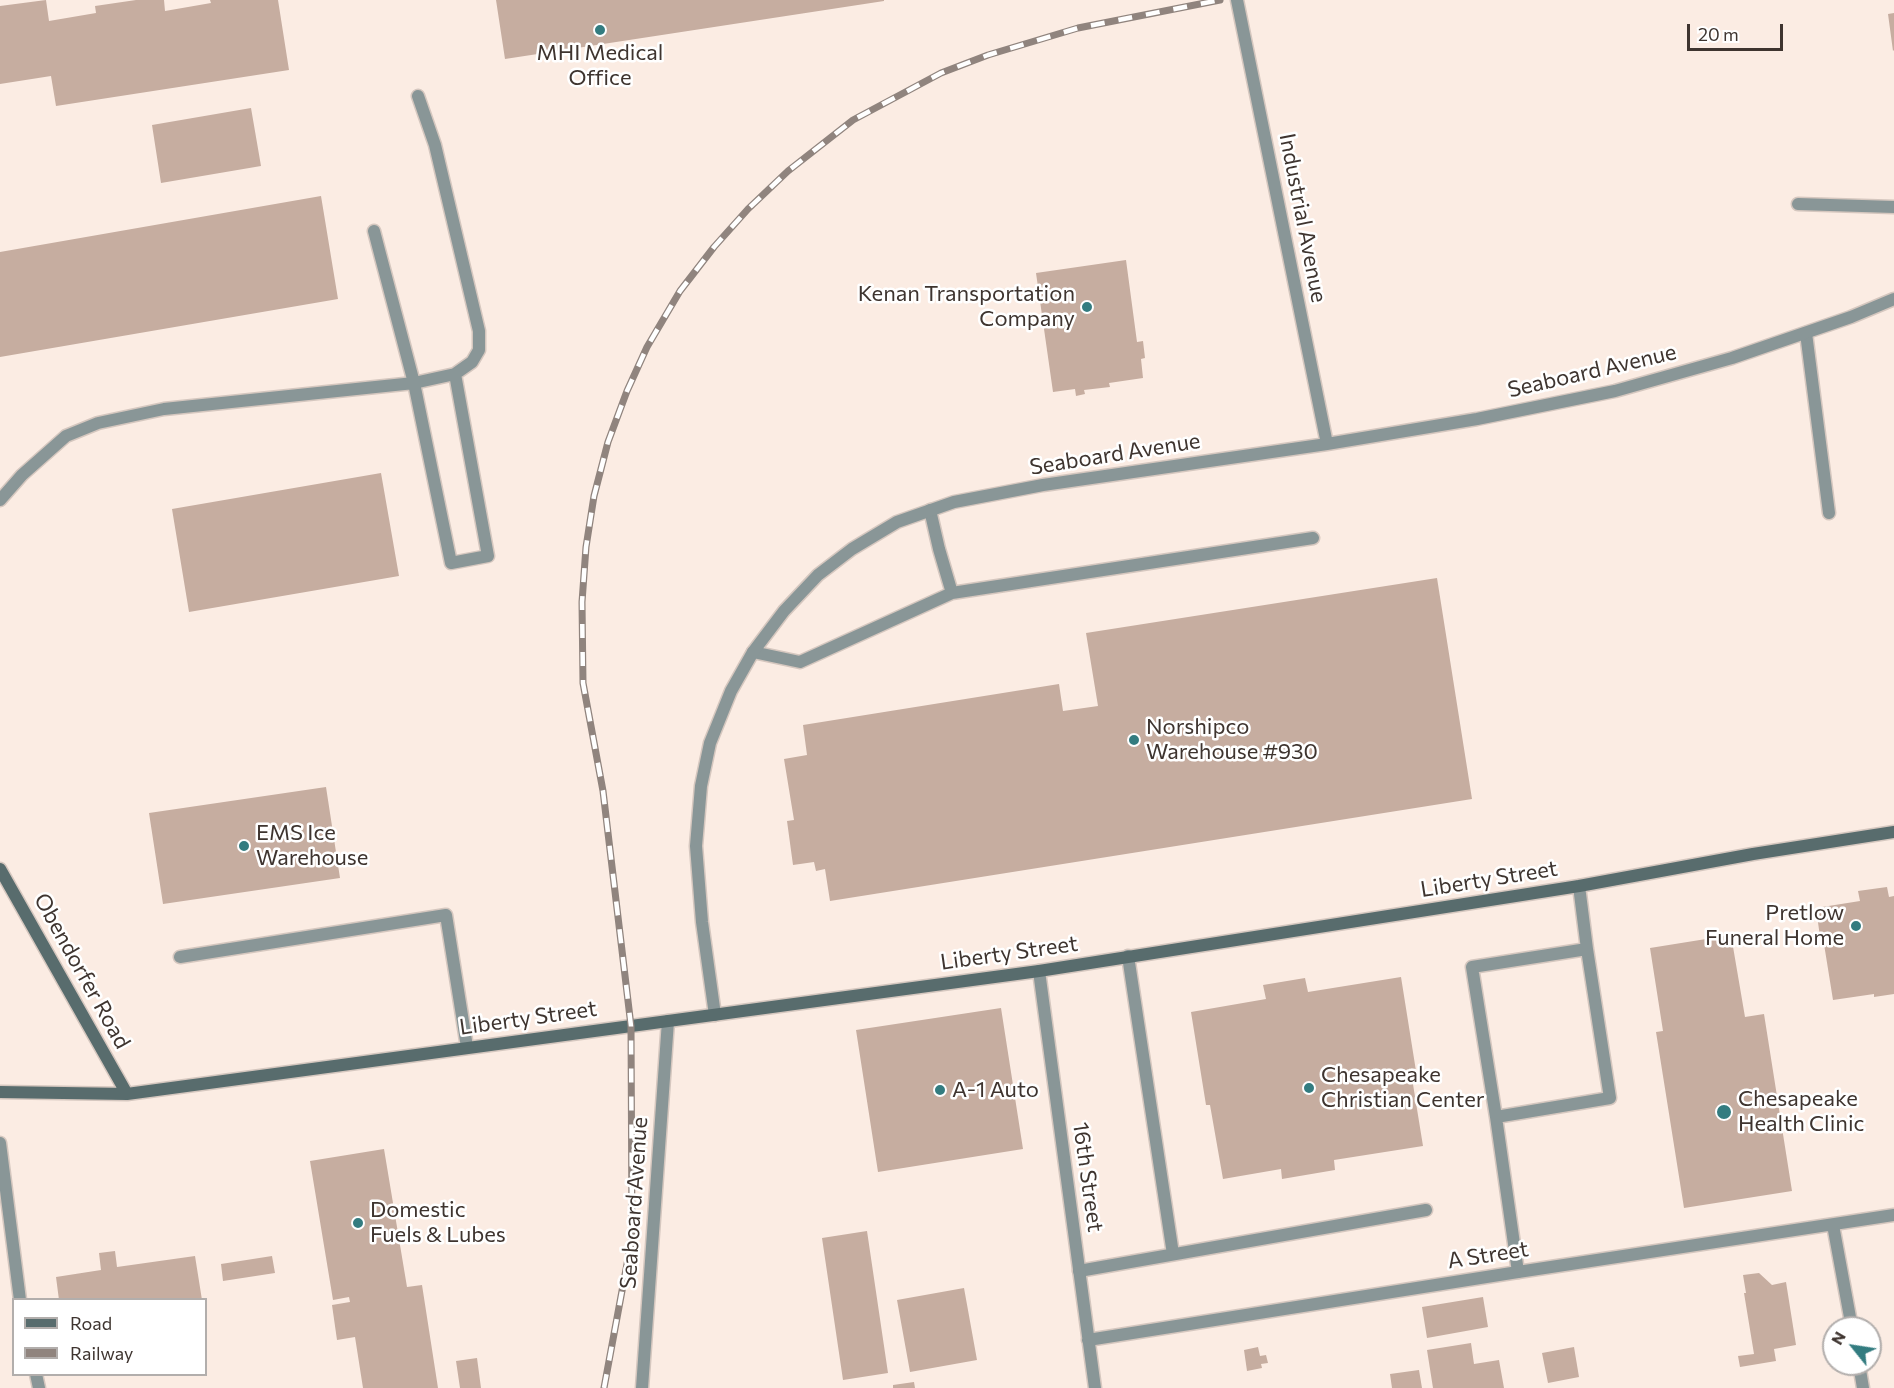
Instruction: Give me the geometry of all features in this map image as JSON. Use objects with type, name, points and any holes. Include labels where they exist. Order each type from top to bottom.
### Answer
[{"type":"main road","name":"Liberty Street","points":[[0,1092],[127,1094],[1039,971],[1579,886],[1754,854],[1894,832]]},
{"type":"main road","name":"Obendorfer Road","points":[[0,869],[127,1094]]},
{"type":"street","name":"Industrial Avenue","points":[[1237,0],[1327,444]]},
{"type":"street","points":[[0,500],[22,475],[66,436],[98,423],[164,409],[414,383],[454,374],[472,362],[479,350],[479,331],[435,146],[418,96]]},
{"type":"street","points":[[1798,204],[1894,207]]},
{"type":"street","points":[[374,231],[414,383],[451,563],[488,556],[454,374]]},
{"type":"street","name":"Seaboard Avenue","points":[[715,1015],[702,922],[696,846],[701,786],[710,743],[731,691],[753,652],[784,611],[818,575],[852,549],[897,522],[954,502],[1043,484],[1327,444],[1477,419],[1615,391],[1732,358],[1806,333],[1894,299]]},
{"type":"street","points":[[1806,333],[1829,513]]},
{"type":"street","points":[[930,510],[952,593]]},
{"type":"street","points":[[753,652],[800,662],[952,593],[1313,538]]},
{"type":"street","points":[[1496,1117],[1610,1098],[1579,886]]},
{"type":"street","points":[[180,957],[446,915],[467,1047]]},
{"type":"street","points":[[1518,1272],[1472,967],[1587,949]]},
{"type":"street","points":[[1128,956],[1173,1254]]},
{"type":"street","name":"16th Street","points":[[1039,971],[1095,1388]]},
{"type":"street","name":"Seaboard Avenue","points":[[642,1388],[668,1021]]},
{"type":"street","points":[[0,1143],[20,1298]]},
{"type":"street","points":[[1079,1271],[1426,1210]]},
{"type":"street","name":"A Street","points":[[1088,1340],[1894,1215]]},
{"type":"street","points":[[1833,1226],[1850,1316]]},
{"type":"building","points":[[46,0],[49,21],[96,13],[95,6],[136,0],[164,0],[165,11],[211,3],[210,0],[278,0],[289,70],[56,106],[51,76],[0,84],[0,6]]},
{"type":"building","name":"MHI Medical Office","points":[[496,0],[884,0],[884,1],[505,59]]},
{"type":"building","points":[[1894,13],[1894,50],[1893,51],[1888,14]]},
{"type":"building","points":[[251,108],[261,166],[161,183],[152,125]]},
{"type":"building","points":[[321,196],[338,299],[0,357],[0,252]]},
{"type":"building","name":"Kenan Transportation Company","points":[[1126,260],[1137,342],[1143,341],[1145,358],[1141,359],[1143,378],[1109,383],[1110,387],[1084,390],[1085,394],[1076,396],[1075,389],[1053,392],[1036,273]]},
{"type":"building","points":[[381,473],[399,576],[189,612],[172,509]]},
{"type":"building","name":"Norshipco Warehouse #930","points":[[1437,578],[1472,799],[830,901],[825,869],[816,871],[814,862],[793,865],[787,821],[794,820],[784,759],[807,755],[803,725],[1059,684],[1063,711],[1098,706],[1086,633]]},
{"type":"building","name":"EMS Ice Warehouse","points":[[326,787],[340,878],[163,904],[149,813]]},
{"type":"building","name":"Pretlow Funeral Home","points":[[1887,887],[1889,897],[1894,896],[1894,994],[1874,997],[1874,994],[1833,1000],[1816,908],[1860,901],[1858,891]]},
{"type":"building","name":"Chesapeake Health Clinic","points":[[1731,935],[1745,1017],[1764,1014],[1792,1191],[1684,1208],[1656,1032],[1663,1031],[1650,948]]},
{"type":"building","name":"Chesapeake Christian Center","points":[[1401,977],[1416,1071],[1411,1072],[1423,1146],[1334,1160],[1335,1170],[1282,1179],[1281,1169],[1223,1179],[1210,1105],[1206,1105],[1191,1012],[1266,999],[1263,985],[1305,978],[1308,992]]},
{"type":"building","name":"A-1 Auto","points":[[1001,1008],[1023,1149],[878,1172],[856,1030]]},
{"type":"building","name":"Domestic Fuels & Lubes","points":[[384,1149],[407,1287],[422,1285],[438,1388],[363,1388],[355,1337],[337,1340],[332,1305],[350,1302],[349,1297],[333,1300],[310,1161]]},
{"type":"building","points":[[867,1231],[888,1373],[843,1380],[822,1238]]},
{"type":"building","points":[[115,1251],[117,1267],[195,1256],[202,1298],[59,1298],[56,1277],[101,1270],[99,1253]]},
{"type":"building","points":[[272,1256],[275,1273],[223,1281],[221,1264]]},
{"type":"building","points":[[1759,1273],[1772,1285],[1786,1282],[1796,1345],[1774,1349],[1776,1361],[1740,1367],[1738,1356],[1754,1354],[1743,1275]]},
{"type":"building","points":[[964,1288],[977,1360],[910,1372],[897,1300]]},
{"type":"building","points":[[1483,1297],[1488,1327],[1427,1338],[1422,1307]]},
{"type":"building","points":[[1471,1343],[1474,1364],[1499,1360],[1504,1388],[1433,1388],[1427,1350]]},
{"type":"building","points":[[1258,1347],[1260,1356],[1266,1355],[1268,1363],[1261,1364],[1262,1368],[1247,1371],[1244,1350]]},
{"type":"building","points":[[1574,1347],[1579,1377],[1548,1383],[1542,1353]]},
{"type":"building","points":[[477,1358],[481,1388],[460,1388],[456,1361]]},
{"type":"building","points":[[1419,1370],[1422,1388],[1392,1388],[1390,1374]]},
{"type":"building","points":[[914,1382],[915,1388],[893,1388],[893,1385]]},
{"type":"railway","points":[[604,1388],[632,1237],[631,1026],[603,791],[583,683],[582,602],[586,547],[594,496],[608,442],[627,391],[647,347],[680,291],[714,247],[748,209],[788,171],[853,120],[941,73],[988,55],[1078,28],[1220,0]]},
{"type":"place","name":"MHI Medical Office","points":[[600,30]]},
{"type":"place","name":"Kenan Transportation Company","points":[[1087,307]]},
{"type":"place","name":"Norshipco Warehouse #930","points":[[1134,740]]},
{"type":"place","name":"EMS Ice Warehouse","points":[[244,846]]},
{"type":"place","name":"Pretlow Funeral Home","points":[[1856,926]]},
{"type":"place","name":"Chesapeake Christian Center","points":[[1309,1088]]},
{"type":"place","name":"A-1 Auto","points":[[940,1090]]},
{"type":"place","name":"Chesapeake Health Clinic","points":[[1724,1112]]},
{"type":"place","name":"Domestic Fuels & Lubes","points":[[358,1223]]}]
